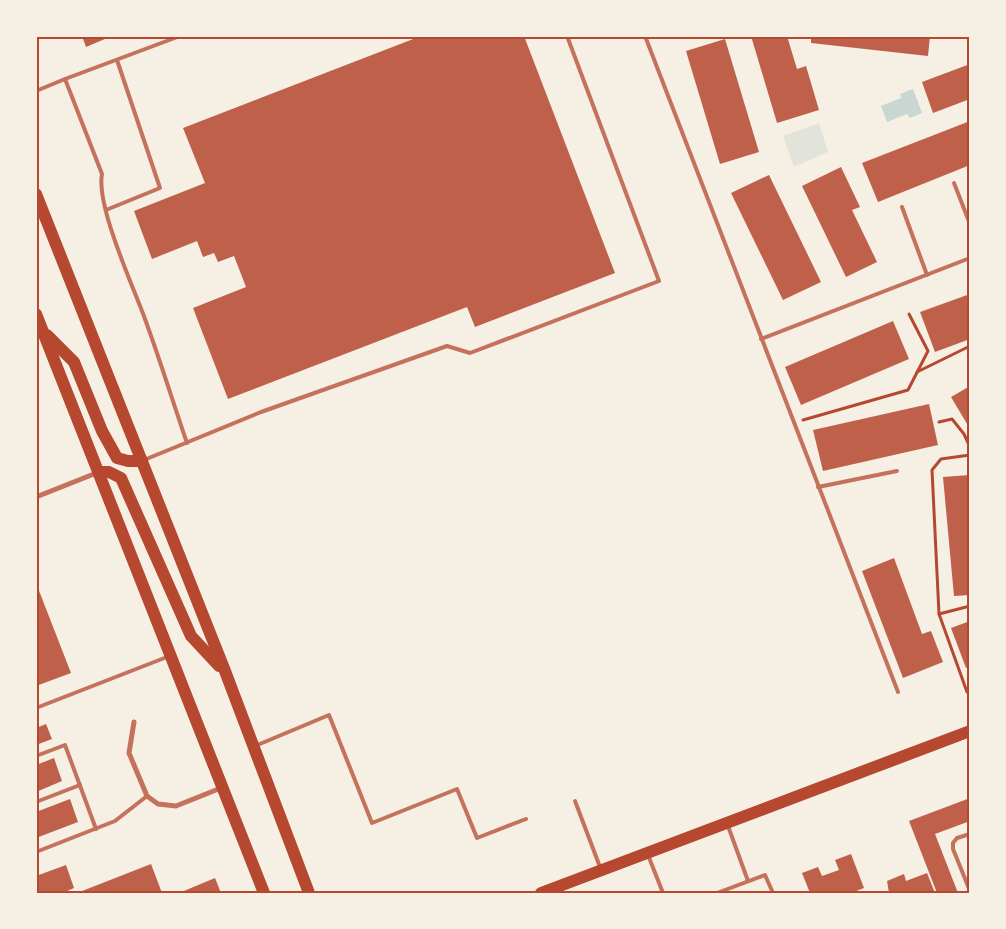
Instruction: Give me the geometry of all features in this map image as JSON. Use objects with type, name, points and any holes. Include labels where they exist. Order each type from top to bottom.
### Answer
[{"type":"main road","points":[[36,194],[142,461],[309,893]]},
{"type":"main road","points":[[36,314],[264,893]]},
{"type":"main road","points":[[43,332],[74,362],[102,431],[117,458],[128,461],[142,461]]},
{"type":"main road","points":[[99,472],[109,472],[122,478],[191,636],[224,672]]},
{"type":"main road","points":[[541,893],[970,731]]},
{"type":"street","points":[[36,497],[99,472]]},
{"type":"street","points":[[134,722],[129,753],[147,796],[158,804],[176,806],[222,788]]},
{"type":"lane","points":[[36,91],[180,36]]},
{"type":"lane","points":[[142,461],[261,412],[447,346],[470,353],[659,281],[567,36]]},
{"type":"lane","points":[[644,36],[898,692]]},
{"type":"lane","points":[[106,210],[160,188],[116,60]]},
{"type":"lane","points":[[65,79],[102,174],[100,186],[106,210],[187,443]]},
{"type":"lane","points":[[954,183],[970,224]]},
{"type":"lane","points":[[902,207],[927,275]]},
{"type":"lane","points":[[761,339],[970,258]]},
{"type":"lane","points":[[818,487],[897,471]]},
{"type":"lane","points":[[36,708],[170,656]]},
{"type":"lane","points":[[253,747],[329,715],[372,823],[457,789],[477,838],[526,819]]},
{"type":"lane","points":[[36,756],[65,745],[96,829]]},
{"type":"lane","points":[[36,802],[80,785]]},
{"type":"lane","points":[[36,852],[115,821],[147,796]]},
{"type":"lane","points":[[575,802],[601,870]]},
{"type":"lane","points":[[727,823],[748,881]]},
{"type":"lane","points":[[970,834],[958,838],[953,843],[953,849],[970,891]]},
{"type":"lane","points":[[648,852],[663,893]]},
{"type":"lane","points":[[717,893],[765,875],[773,893]]},
{"type":"path","points":[[793,423],[908,390],[928,351],[910,314]]},
{"type":"path","points":[[917,372],[970,346]]},
{"type":"path","points":[[940,422],[952,419],[964,434],[970,447]]},
{"type":"path","points":[[966,692],[939,614],[932,470],[941,460],[970,454]]},
{"type":"path","points":[[939,614],[970,606]]},
{"type":"shaded area","points":[[913,89],[922,113],[910,118],[907,114],[887,122],[881,106],[901,98],[900,94]]},
{"type":"shaded area","points":[[819,123],[828,152],[794,167],[783,136]]},
{"type":"building","points":[[82,36],[112,36],[86,47]]},
{"type":"building","points":[[421,36],[524,36],[615,273],[475,327],[467,307],[228,399],[193,308],[246,287],[234,256],[218,262],[214,253],[203,257],[197,241],[152,259],[134,211],[205,183],[183,128]]},
{"type":"building","points":[[751,36],[787,36],[797,69],[806,66],[819,110],[777,123]]},
{"type":"building","points":[[811,36],[930,36],[928,56],[811,43]]},
{"type":"building","points":[[725,39],[759,152],[720,164],[686,51]]},
{"type":"building","points":[[970,64],[970,99],[933,113],[922,82]]},
{"type":"building","points":[[970,121],[970,165],[878,202],[862,163]]},
{"type":"building","points":[[841,167],[860,207],[852,210],[877,262],[846,277],[802,186]]},
{"type":"building","points":[[769,175],[821,282],[783,300],[731,193]]},
{"type":"building","points":[[970,294],[970,339],[935,352],[920,312]]},
{"type":"building","points":[[893,321],[909,359],[801,405],[785,367]]},
{"type":"building","points":[[970,386],[970,429],[951,397]]},
{"type":"building","points":[[929,404],[938,445],[823,471],[813,430]]},
{"type":"building","points":[[970,475],[970,595],[954,596],[943,477]]},
{"type":"building","points":[[894,558],[922,634],[931,631],[943,662],[903,678],[862,571]]},
{"type":"building","points":[[36,583],[71,673],[36,686]]},
{"type":"building","points":[[970,621],[970,667],[966,668],[951,628]]},
{"type":"building","points":[[46,724],[52,739],[36,745],[36,728]]},
{"type":"building","points":[[54,758],[62,781],[36,792],[36,765]]},
{"type":"building","points":[[970,798],[970,821],[935,834],[958,893],[937,893],[909,821]]},
{"type":"building","points":[[70,799],[78,822],[36,838],[36,812]]},
{"type":"building","points":[[851,854],[864,888],[851,893],[810,893],[802,873],[818,867],[822,876],[839,870],[835,860]]},
{"type":"building","points":[[151,864],[162,893],[77,893]]},
{"type":"building","points":[[66,865],[74,888],[63,893],[36,893],[36,876]]},
{"type":"building","points":[[927,873],[935,893],[889,893],[887,881],[904,874],[906,881]]},
{"type":"building","points":[[215,878],[221,893],[179,893]]}]
